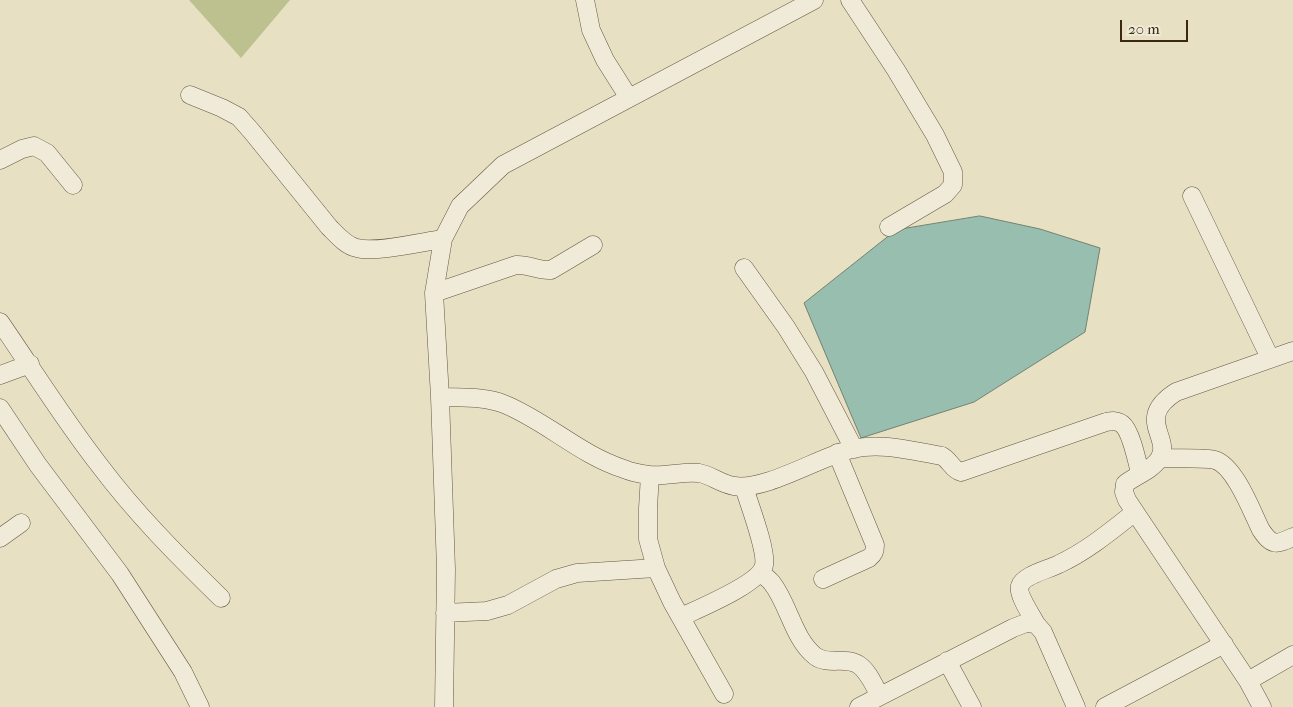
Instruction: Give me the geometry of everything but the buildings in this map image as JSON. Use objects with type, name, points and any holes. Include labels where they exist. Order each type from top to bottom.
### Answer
[{"type":"street","points":[[585,0],[591,30],[605,60],[629,98]]},
{"type":"street","points":[[444,707],[446,569],[434,293],[443,239],[460,206],[503,165],[814,0]]},
{"type":"street","points":[[850,0],[896,70],[935,135],[953,172],[953,184],[945,194],[889,227]]},
{"type":"street","points":[[190,95],[239,117],[254,133],[329,228],[344,241],[356,248],[371,250],[443,239]]},
{"type":"street","points":[[0,160],[22,149],[34,146],[47,153],[73,185]]},
{"type":"street","points":[[1192,196],[1270,358]]},
{"type":"street","points":[[434,293],[516,265],[527,264],[543,271],[550,270],[593,245]]},
{"type":"street","points":[[744,268],[814,372],[845,451],[875,545],[874,554],[869,558],[823,579]]},
{"type":"street","points":[[0,322],[100,466],[135,510],[170,549],[221,598]]},
{"type":"street","points":[[1262,707],[1248,681],[1127,500],[1124,492],[1125,484],[1152,466],[1160,458],[1162,449],[1156,419],[1158,407],[1165,399],[1176,392],[1293,351]]},
{"type":"street","points":[[0,375],[30,364]]},
{"type":"street","points":[[440,397],[480,398],[503,404],[527,415],[596,457],[623,469],[650,475],[699,473],[720,483],[744,487],[761,484],[845,451],[880,445],[942,456],[957,471],[961,472],[1106,422],[1115,421],[1122,424],[1128,431],[1140,473]]},
{"type":"street","points":[[0,408],[38,465],[130,590],[183,672],[200,707]]},
{"type":"street","points":[[1160,458],[1214,460],[1223,464],[1232,474],[1267,538],[1273,543],[1281,543],[1293,537]]},
{"type":"street","points":[[650,475],[648,539],[656,568],[724,694]]},
{"type":"street","points":[[681,617],[753,580],[761,573],[764,565],[763,551],[744,487]]},
{"type":"street","points":[[1076,707],[1043,632],[1036,624],[1020,594],[1020,586],[1025,579],[1059,565],[1083,552],[1135,512]]},
{"type":"street","points":[[0,538],[21,523]]},
{"type":"street","points":[[445,613],[487,611],[508,605],[556,579],[577,573],[656,568]]},
{"type":"street","points":[[761,573],[772,583],[806,647],[816,657],[832,662],[850,661],[859,664],[880,696]]},
{"type":"street","points":[[859,707],[1013,628],[1026,623],[1036,624]]},
{"type":"street","points":[[1106,707],[1224,644]]},
{"type":"street","points":[[1248,681],[1293,655]]},
{"type":"street","points":[[947,661],[972,707]]},
{"type":"shaded area","points":[[189,0],[290,0],[241,58]]},
{"type":"shaded area","points":[[980,216],[1040,229],[1100,248],[1085,332],[974,402],[861,438],[804,303],[896,230]]}]
